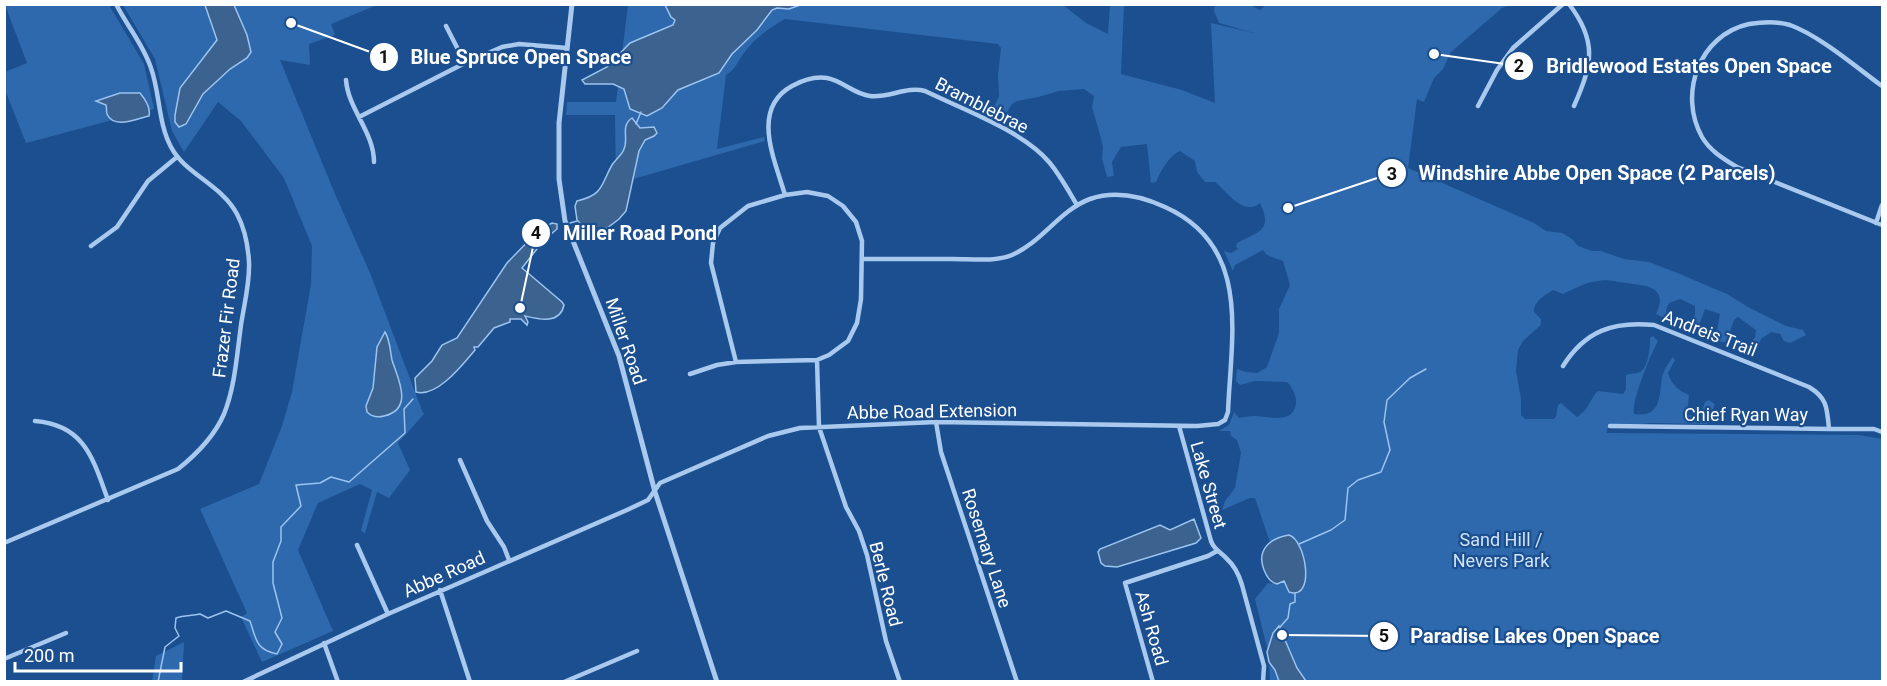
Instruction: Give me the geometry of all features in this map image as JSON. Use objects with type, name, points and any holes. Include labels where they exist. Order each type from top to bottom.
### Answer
[{"type":"street","name":"Frazer Fir Road","points":[[4,543],[171,473],[200,451],[216,430],[224,414],[233,380],[249,273],[246,237],[239,217],[228,200],[177,157],[164,130],[151,68],[138,40],[116,4]]},
{"type":"street","name":"Miller Road","points":[[572,4],[561,94],[559,152],[559,179],[565,221],[619,356],[655,492],[717,681]]},
{"type":"street","points":[[1478,106],[1497,70],[1514,48],[1563,4]]},
{"type":"street","points":[[1569,4],[1589,38],[1590,59],[1585,81],[1574,106]]},
{"type":"street","points":[[1882,86],[1813,37],[1789,25],[1763,22],[1738,27],[1720,37],[1707,51],[1696,70],[1691,92],[1694,118],[1703,139],[1719,156],[1737,167],[1882,225]]},
{"type":"street","points":[[446,26],[465,63]]},
{"type":"street","points":[[359,117],[465,63],[502,47],[519,44],[567,48]]},
{"type":"street","name":"Bramblebrae","points":[[785,195],[769,136],[770,114],[774,101],[784,91],[813,77],[829,79],[869,96],[883,96],[915,88],[990,122],[1033,146],[1049,162],[1077,205]]},
{"type":"street","points":[[346,80],[347,92],[374,149],[374,162]]},
{"type":"street","points":[[91,246],[117,227],[148,181],[177,157]]},
{"type":"street","points":[[690,374],[717,365],[736,362],[817,360],[829,355],[848,341],[857,323],[861,299],[862,241],[855,222],[843,206],[828,196],[807,192],[785,195],[748,206],[720,228],[713,243],[711,263],[736,362]]},
{"type":"street","name":"Abbe Road Extension","points":[[655,492],[660,483],[783,431],[819,427],[936,422],[1179,426],[1218,424],[1225,420],[1228,412],[1232,295],[1228,277],[1213,246],[1190,221],[1177,212],[1146,198],[1116,194],[1090,199],[1077,205]]},
{"type":"street","points":[[862,259],[987,259],[1012,255],[1036,240],[1077,205]]},
{"type":"street","points":[[1876,223],[1882,205]]},
{"type":"street","name":"Andreis Trail","points":[[1563,366],[1572,351],[1596,333],[1614,325],[1636,323],[1654,325],[1809,387],[1820,394],[1827,408],[1828,429]]},
{"type":"street","name":"Berle Road","points":[[817,360],[819,427],[846,507],[859,531],[867,555],[886,641],[900,681]]},
{"type":"street","points":[[35,421],[49,422],[64,427],[81,441],[90,453],[108,500]]},
{"type":"street","name":"Rosemary Lane","points":[[936,422],[941,452],[1017,681]]},
{"type":"street","name":"Lake Street","points":[[1179,426],[1210,541],[1239,575],[1264,666],[1263,681]]},
{"type":"street","name":"Chief Ryan Way","points":[[1610,426],[1874,429],[1882,432]]},
{"type":"street","points":[[460,460],[487,521],[504,547],[509,560]]},
{"type":"street","name":"Abbe Road","points":[[243,681],[440,590],[648,501],[655,492]]},
{"type":"street","points":[[357,545],[388,614]]},
{"type":"street","name":"Ash Road","points":[[1153,681],[1125,583],[1208,556],[1216,550]]},
{"type":"street","points":[[440,590],[470,681]]},
{"type":"street","points":[[4,659],[66,633]]},
{"type":"street","points":[[324,643],[338,681]]},
{"type":"street","points":[[564,681],[637,651]]},
{"type":"green space","name":"Sand Hill / Nevers Park","points":[[1267,4],[1510,5],[1502,8],[1451,52],[1443,69],[1434,78],[1424,102],[1417,99],[1408,168],[1534,223],[1546,231],[1562,233],[1578,246],[1624,259],[1649,262],[1675,272],[1727,294],[1786,326],[1803,330],[1806,335],[1790,343],[1784,341],[1780,334],[1771,332],[1761,339],[1757,352],[1750,353],[1747,349],[1755,337],[1756,330],[1738,317],[1734,320],[1726,342],[1718,342],[1709,336],[1711,331],[1717,331],[1720,314],[1705,309],[1699,325],[1692,327],[1690,323],[1695,315],[1695,306],[1680,299],[1669,303],[1666,319],[1656,314],[1660,298],[1653,289],[1648,287],[1605,280],[1580,286],[1563,294],[1553,290],[1535,305],[1534,312],[1541,319],[1541,325],[1523,341],[1518,350],[1516,371],[1521,399],[1521,415],[1525,419],[1554,419],[1558,405],[1561,403],[1577,417],[1585,411],[1598,391],[1623,394],[1626,389],[1626,375],[1640,372],[1645,366],[1650,338],[1653,336],[1658,341],[1638,389],[1634,414],[1644,414],[1655,408],[1660,396],[1663,374],[1673,357],[1675,360],[1668,373],[1676,387],[1689,395],[1687,415],[1700,416],[1705,402],[1709,400],[1715,404],[1707,424],[1651,423],[1611,427],[1607,429],[1607,433],[1859,435],[1882,439],[1882,681],[1270,681],[1269,656],[1255,599],[1268,583],[1277,584],[1283,581],[1255,498],[1222,510],[1225,501],[1235,488],[1241,453],[1237,440],[1231,436],[1230,431],[1219,431],[1229,425],[1234,412],[1239,418],[1254,416],[1279,418],[1290,415],[1296,404],[1294,392],[1287,382],[1255,381],[1240,385],[1236,381],[1237,369],[1257,373],[1267,367],[1279,333],[1279,309],[1290,285],[1283,261],[1267,255],[1263,250],[1235,265],[1233,271],[1224,251],[1231,253],[1238,249],[1237,243],[1262,229],[1265,219],[1260,203],[1254,207],[1242,205],[1215,182],[1205,182],[1197,172],[1195,161],[1180,151],[1172,156],[1156,182],[1151,183],[1147,144],[1121,147],[1112,162],[1114,176],[1107,177],[1102,159],[1103,147],[1092,107],[1094,96],[1084,89],[1059,91],[1017,101],[1012,104],[1004,117],[992,112],[999,96],[998,75],[1001,48],[998,44],[785,19],[758,38],[726,75],[717,149],[764,137],[765,141],[616,184],[615,115],[566,115],[567,102],[616,102],[628,5],[1063,5],[1086,23],[1108,34],[1110,5],[1124,5],[1121,74],[1182,90],[1215,103],[1211,23],[1254,33],[1219,23],[1214,11],[1215,5],[1250,5],[1260,10]]},
{"type":"green space","points":[[5,5],[109,5],[144,64],[154,109],[26,143],[5,90],[5,72],[27,63]]},
{"type":"green space","points":[[123,5],[377,5],[331,24],[335,35],[309,44],[310,65],[280,60],[370,273],[423,413],[425,413],[398,443],[410,470],[389,498],[377,492],[365,533],[361,531],[372,490],[360,484],[318,503],[298,550],[333,631],[262,662],[241,617],[247,613],[200,509],[259,484],[282,426],[292,392],[311,284],[312,246],[284,178],[241,121],[218,102],[184,152],[172,131],[155,59]]},
{"type":"green space","points":[[184,642],[182,681],[152,681],[156,656]]},
{"type":"shaded area","points":[[205,5],[234,5],[247,35],[251,52],[247,58],[230,69],[203,94],[186,124],[179,127],[175,122],[175,115],[180,88],[217,40]]},
{"type":"shaded area","points":[[665,5],[800,5],[789,9],[772,10],[757,30],[732,54],[719,73],[678,90],[662,108],[647,116],[630,109],[624,89],[613,84],[585,84],[582,80],[607,67],[630,43],[673,25],[675,20]]},
{"type":"shaded area","points":[[120,93],[140,93],[146,101],[149,116],[120,122],[110,119],[106,105],[96,101]]},
{"type":"shaded area","points":[[632,118],[640,128],[654,127],[657,133],[645,140],[639,151],[626,211],[607,228],[589,233],[577,220],[575,206],[577,201],[592,196],[600,188],[612,165],[623,151],[626,125]]},
{"type":"shaded area","points":[[552,223],[557,224],[557,229],[544,240],[522,268],[562,302],[564,305],[558,316],[548,319],[525,316],[527,325],[521,319],[510,319],[510,322],[494,328],[478,347],[474,347],[475,350],[464,363],[441,385],[432,390],[416,392],[415,378],[432,361],[442,345],[457,338],[507,263],[539,230]]},
{"type":"shaded area","points":[[385,332],[400,383],[401,400],[399,407],[393,412],[377,417],[367,412],[366,406],[373,388],[377,347]]},
{"type":"shaded area","points":[[1194,519],[1201,538],[1196,543],[1117,567],[1105,566],[1101,563],[1098,552],[1100,549],[1160,525],[1170,530]]},
{"type":"shaded area","points":[[1289,535],[1300,547],[1306,569],[1303,588],[1297,592],[1289,592],[1284,581],[1277,584],[1271,581],[1262,563],[1266,546],[1276,539]]},
{"type":"shaded area","points":[[1279,626],[1297,668],[1306,681],[1279,681],[1269,662],[1267,652],[1273,633]]},
{"type":"waterway","points":[[636,124],[641,112]]},
{"type":"waterway","points":[[570,223],[577,221]]},
{"type":"waterway","points":[[1299,544],[1331,530],[1345,520],[1348,488],[1358,480],[1381,472],[1390,450],[1384,422],[1387,400],[1410,378],[1426,369]]},
{"type":"waterway","points":[[158,682],[165,647],[179,636],[175,628],[176,618],[179,617],[200,614],[208,618],[226,611],[250,621],[261,647],[277,654],[282,644],[275,632],[282,618],[273,583],[273,562],[281,541],[281,527],[301,506],[296,485],[320,483],[331,477],[349,482],[405,433],[404,409],[413,399]]},
{"type":"waterway","points":[[1280,627],[1288,618],[1290,604],[1295,602],[1295,593]]},
{"type":"place","name":"Blue Spruce Open Space","points":[[291,23]]},
{"type":"place","name":"Bridlewood Estates Open Space","points":[[1434,54]]},
{"type":"place","name":"Windshire Abbe Open Space (2 Parcels)","points":[[1288,208]]},
{"type":"place","name":"Miller Road Pond","points":[[520,308]]},
{"type":"place","name":"Paradise Lakes Open Space","points":[[1282,635]]}]
